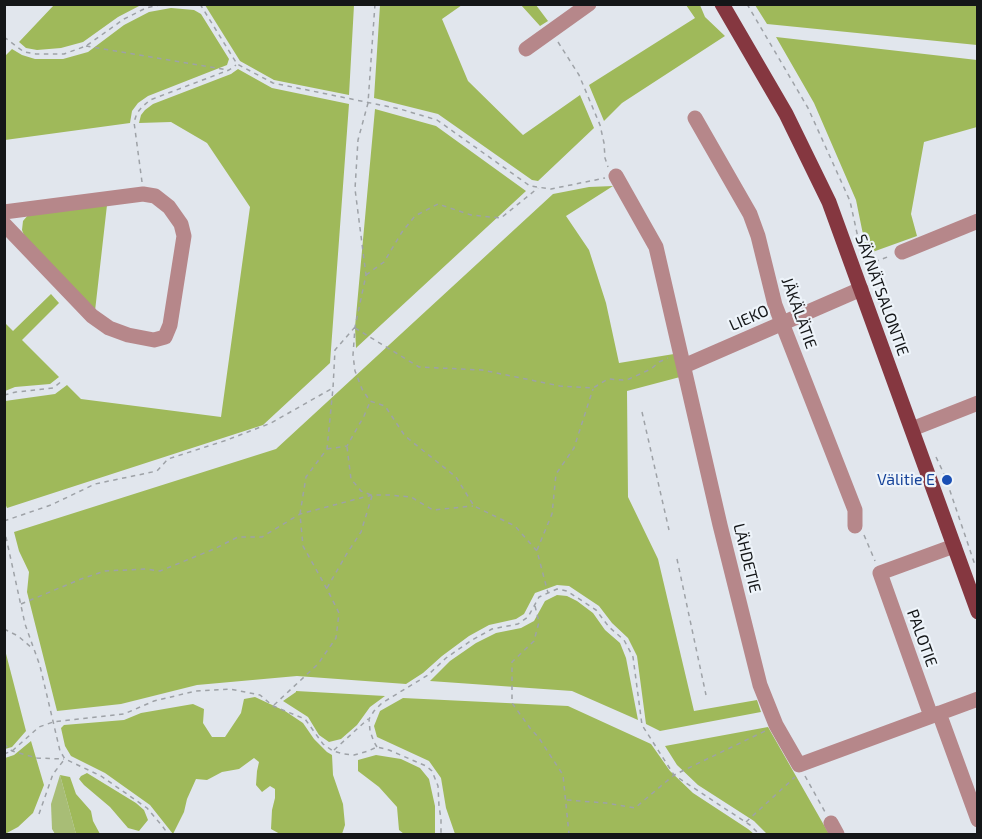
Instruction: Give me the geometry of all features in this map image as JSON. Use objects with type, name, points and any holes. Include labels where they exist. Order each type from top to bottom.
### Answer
[{"type":"main road","name":"SÄYNÄTSALONTIE","points":[[722,4],[786,114],[829,202],[978,612]]},
{"type":"street","points":[[526,49],[589,4]]},
{"type":"street","name":"JÄKÄLÄTIE","points":[[695,118],[750,214],[758,236],[775,305],[855,510],[855,526]]},
{"type":"street","name":"LÄHDETIE","points":[[616,176],[656,247],[718,519],[760,685],[776,725],[801,767]]},
{"type":"street","points":[[4,212],[143,194],[155,196],[169,207],[182,224],[184,236],[170,325],[165,337],[154,340],[128,335],[109,328],[92,316],[4,224]]},
{"type":"street","points":[[902,252],[978,221]]},
{"type":"street","name":"LIEKO","points":[[683,360],[783,323],[861,289]]},
{"type":"street","points":[[912,429],[978,403]]},
{"type":"street","points":[[880,573],[954,546]]},
{"type":"street","name":"PALOTIE","points":[[880,573],[978,820]]},
{"type":"street","points":[[801,767],[978,699]]},
{"type":"path","points":[[4,37],[24,52],[64,54],[86,46],[124,19],[146,8],[163,4]]},
{"type":"path","points":[[194,4],[200,5],[237,64],[273,84],[400,109],[437,120],[530,186],[551,189],[616,176],[605,158],[600,125],[579,75],[552,31]]},
{"type":"path","points":[[375,4],[368,103],[358,140],[356,189],[366,275],[355,327],[353,355],[355,371],[370,401],[385,406],[405,436],[456,477],[474,506]]},
{"type":"path","points":[[86,46],[229,70]]},
{"type":"path","points":[[143,194],[142,170],[134,122],[137,113],[150,100],[229,70],[237,64]]},
{"type":"path","points":[[366,275],[384,262],[402,232],[415,216],[438,204],[471,215],[501,218],[539,187]]},
{"type":"path","points":[[864,266],[902,252]]},
{"type":"path","points":[[355,327],[419,368],[482,370],[560,386],[593,388],[608,379],[623,380],[637,376],[670,356],[683,360]]},
{"type":"path","points":[[273,706],[318,664],[336,638],[339,613],[303,546],[300,514],[306,477],[327,449],[335,350],[355,327]]},
{"type":"path","points":[[4,395],[53,388],[62,381]]},
{"type":"path","points":[[4,521],[51,505],[95,484],[156,471],[168,459],[271,423],[333,388]]},
{"type":"path","points":[[537,551],[552,514],[556,474],[574,448],[593,388]]},
{"type":"path","points":[[370,401],[347,446],[351,479],[361,491],[372,495]]},
{"type":"path","points":[[642,412],[669,530]]},
{"type":"path","points":[[327,449],[347,446]]},
{"type":"path","points":[[21,603],[105,572],[146,569],[160,571],[238,537],[262,537],[300,514],[372,495],[411,497],[433,510],[474,506],[515,526],[537,551],[548,593]]},
{"type":"path","points":[[327,589],[361,532],[372,495]]},
{"type":"path","points":[[855,526],[865,536],[880,573]]},
{"type":"path","points":[[4,528],[33,649],[40,666],[60,751],[65,759]]},
{"type":"path","points":[[677,560],[706,695]]},
{"type":"path","points":[[333,751],[369,719],[382,703],[428,675],[446,658],[472,640],[492,629],[518,624],[528,617],[539,597],[557,590],[567,591],[596,610],[609,627],[624,640],[633,657],[642,725],[674,775],[746,822],[759,834]]},
{"type":"path","points":[[534,605],[539,622],[534,641],[512,662],[512,703],[539,738],[563,775],[569,834]]},
{"type":"path","points":[[4,628],[33,649]]},
{"type":"path","points":[[4,754],[12,751],[39,727],[53,722],[124,714],[154,701],[196,691],[230,689],[260,695],[273,706],[305,719],[323,744],[333,751],[354,755],[377,747]]},
{"type":"path","points":[[369,719],[370,730],[377,747],[402,755],[432,771],[438,786],[441,834]]},
{"type":"path","points":[[567,800],[635,808],[674,775],[776,725]]},
{"type":"path","points":[[4,744],[12,751],[38,758],[65,759],[101,776],[147,808],[168,834]]},
{"type":"path","points":[[39,814],[53,774],[65,759]]},
{"type":"path","points":[[746,822],[801,767],[834,829]]},
{"type":"green space","points":[[54,5],[141,5],[118,17],[83,42],[61,48],[37,50],[26,48],[19,42]]},
{"type":"green space","points":[[205,5],[354,5],[349,95],[274,80],[240,61]]},
{"type":"green space","points":[[380,5],[462,5],[442,19],[468,81],[523,135],[580,95],[594,128],[538,181],[532,180],[438,114],[374,98]]},
{"type":"green space","points":[[521,5],[536,5],[548,21],[540,26]]},
{"type":"green space","points":[[686,5],[700,5],[705,17],[725,36],[622,103],[604,121],[589,85],[695,18]]},
{"type":"green space","points":[[755,5],[976,5],[977,45],[767,24]]},
{"type":"green space","points":[[171,8],[194,10],[201,14],[229,59],[227,65],[148,96],[132,111],[130,123],[5,140],[5,56],[12,49],[35,59],[63,59],[88,52],[124,25],[149,12]]},
{"type":"green space","points":[[776,37],[977,60],[977,127],[924,142],[911,214],[917,236],[867,254],[856,200],[814,103]]},
{"type":"green space","points":[[238,69],[272,88],[349,104],[330,363],[263,425],[7,508],[4,501],[5,401],[55,394],[67,385],[81,399],[221,417],[250,207],[207,143],[171,122],[139,123],[141,115],[153,104],[231,74]]},
{"type":"green space","points":[[375,109],[436,126],[526,191],[356,348],[355,327]]},
{"type":"green space","points":[[613,186],[566,216],[589,250],[606,303],[619,363],[674,354],[680,377],[627,391],[628,497],[658,559],[694,711],[757,700],[761,712],[660,731],[646,724],[637,656],[628,638],[599,606],[569,586],[557,585],[535,593],[524,614],[516,619],[489,625],[469,636],[406,684],[297,676],[197,685],[121,704],[57,711],[27,592],[29,572],[19,551],[14,532],[276,449],[553,194],[589,187]]},
{"type":"green space","points":[[107,205],[95,311],[25,238],[22,230],[23,221],[29,214]]},
{"type":"green space","points":[[51,294],[59,303],[22,340],[59,377],[50,384],[15,387],[5,391],[5,323],[13,331]]},
{"type":"green space","points":[[557,595],[567,596],[577,601],[593,613],[605,630],[620,643],[626,658],[638,720],[572,691],[430,681],[450,661],[476,643],[496,633],[521,628],[534,621],[545,601]]},
{"type":"green space","points":[[4,646],[26,731],[12,747],[5,749]]},
{"type":"green space","points":[[296,692],[385,696],[370,707],[357,725],[341,739],[329,742],[319,735],[308,717],[283,701]]},
{"type":"green space","points":[[255,697],[285,711],[303,723],[314,739],[332,755],[333,775],[343,804],[345,825],[342,834],[280,834],[271,829],[275,789],[270,786],[262,792],[256,785],[259,762],[254,758],[239,769],[222,772],[207,780],[196,779],[173,834],[150,805],[105,773],[71,756],[65,746],[61,728],[64,725],[124,720],[141,713],[193,704],[204,709],[203,723],[212,737],[225,737],[241,713],[244,699]]},
{"type":"green space","points":[[403,698],[568,706],[651,744],[670,771],[693,793],[754,834],[455,834],[446,808],[441,778],[429,761],[377,737],[374,726],[380,711]]},
{"type":"green space","points":[[768,727],[829,834],[767,834],[754,821],[698,785],[677,765],[665,746]]},
{"type":"green space","points":[[31,741],[44,785],[33,813],[18,827],[5,834],[5,758],[14,755]]},
{"type":"green space","points":[[376,755],[401,759],[420,768],[429,779],[435,806],[435,834],[404,834],[399,830],[397,807],[379,787],[358,771],[358,760]]},
{"type":"green space","points":[[87,773],[144,810],[148,820],[139,831],[128,828],[110,807],[84,785],[79,779]]},
{"type":"green space","points":[[60,775],[76,834],[55,834],[52,829],[51,804]]},
{"type":"green space","points":[[60,775],[70,777],[76,794],[91,811],[100,834],[76,834]]},
{"type":"place","name":"Välitie E","points":[[947,480]]}]
